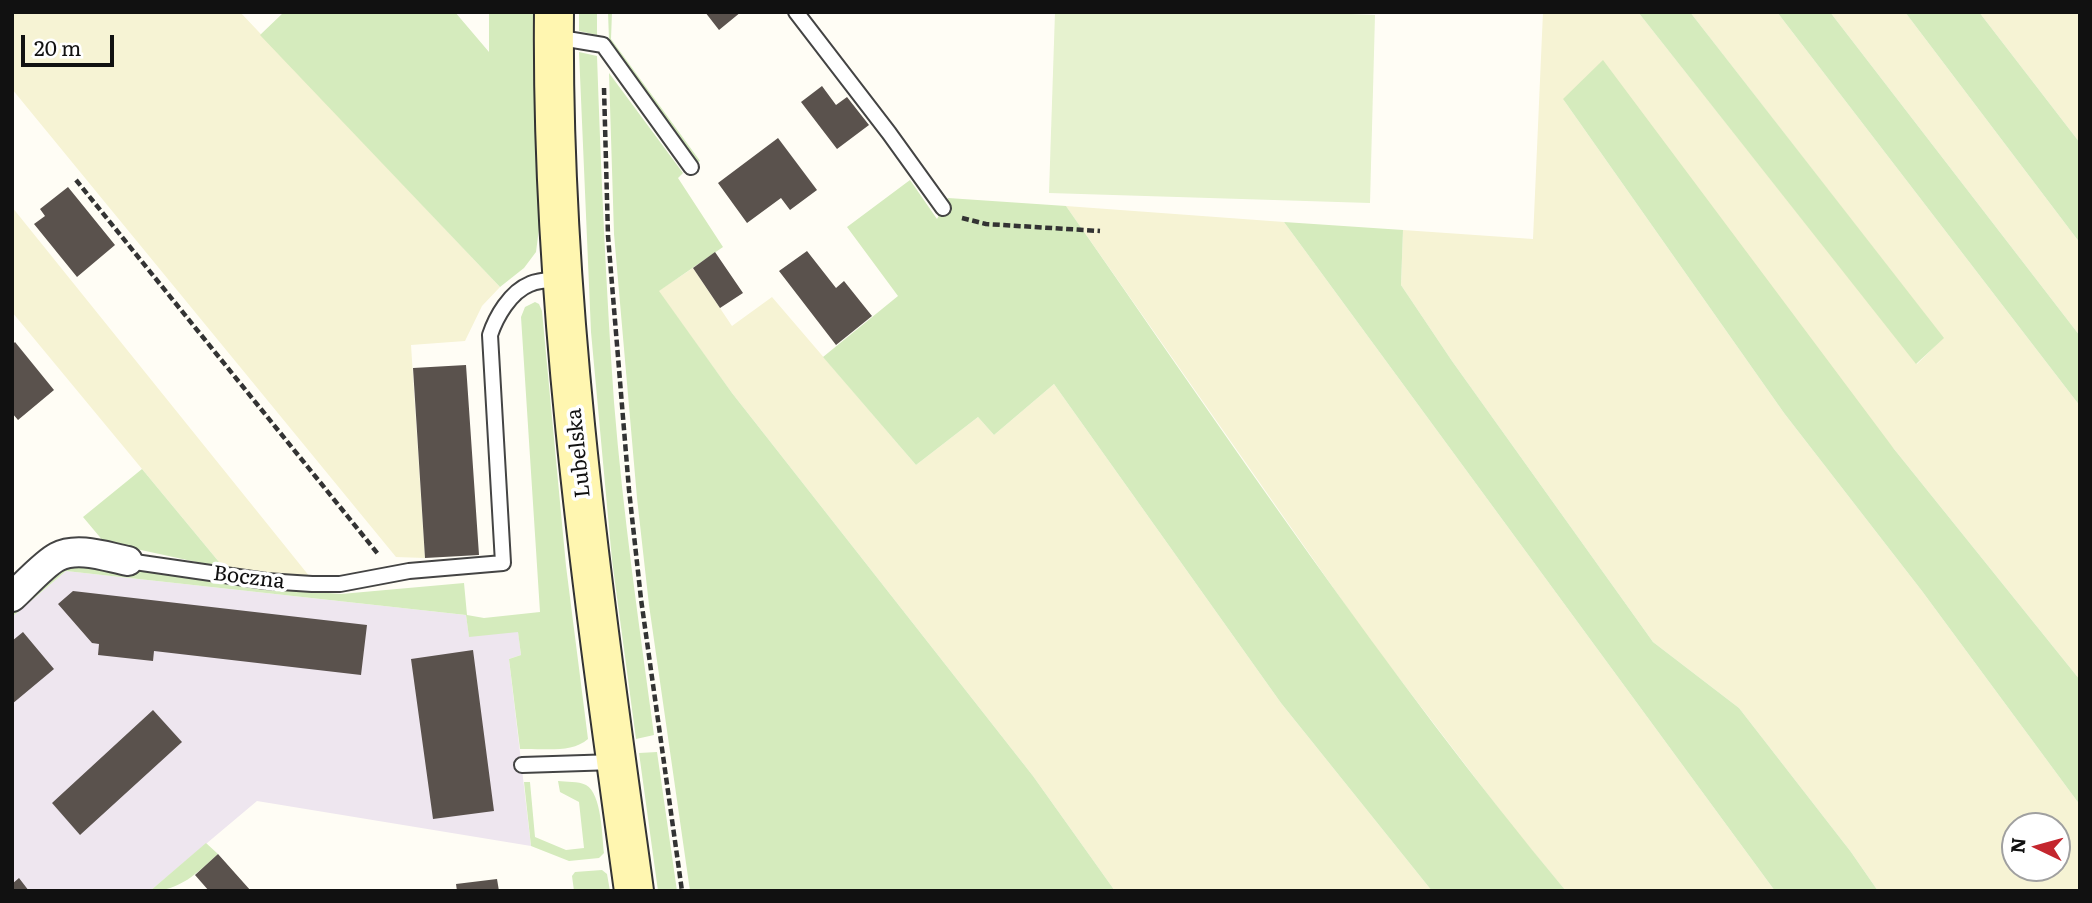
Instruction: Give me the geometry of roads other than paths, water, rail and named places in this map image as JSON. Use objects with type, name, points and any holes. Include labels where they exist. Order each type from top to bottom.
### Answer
[{"type":"street","name":"Lubelska","points":[[554,25],[559,206],[581,484],[634,891]]},
{"type":"street","name":"Boczna","points":[[12,597],[56,557],[68,553],[86,553],[128,561]]},
{"type":"lane","points":[[796,12],[943,208]]},
{"type":"lane","points":[[554,25],[603,45],[691,167]]},
{"type":"lane","name":"Boczna","points":[[128,561],[266,581],[312,584],[340,584],[394,573],[503,563],[490,335],[495,321],[517,292],[530,284],[564,279]]},
{"type":"lane","points":[[522,765],[617,762]]}]
